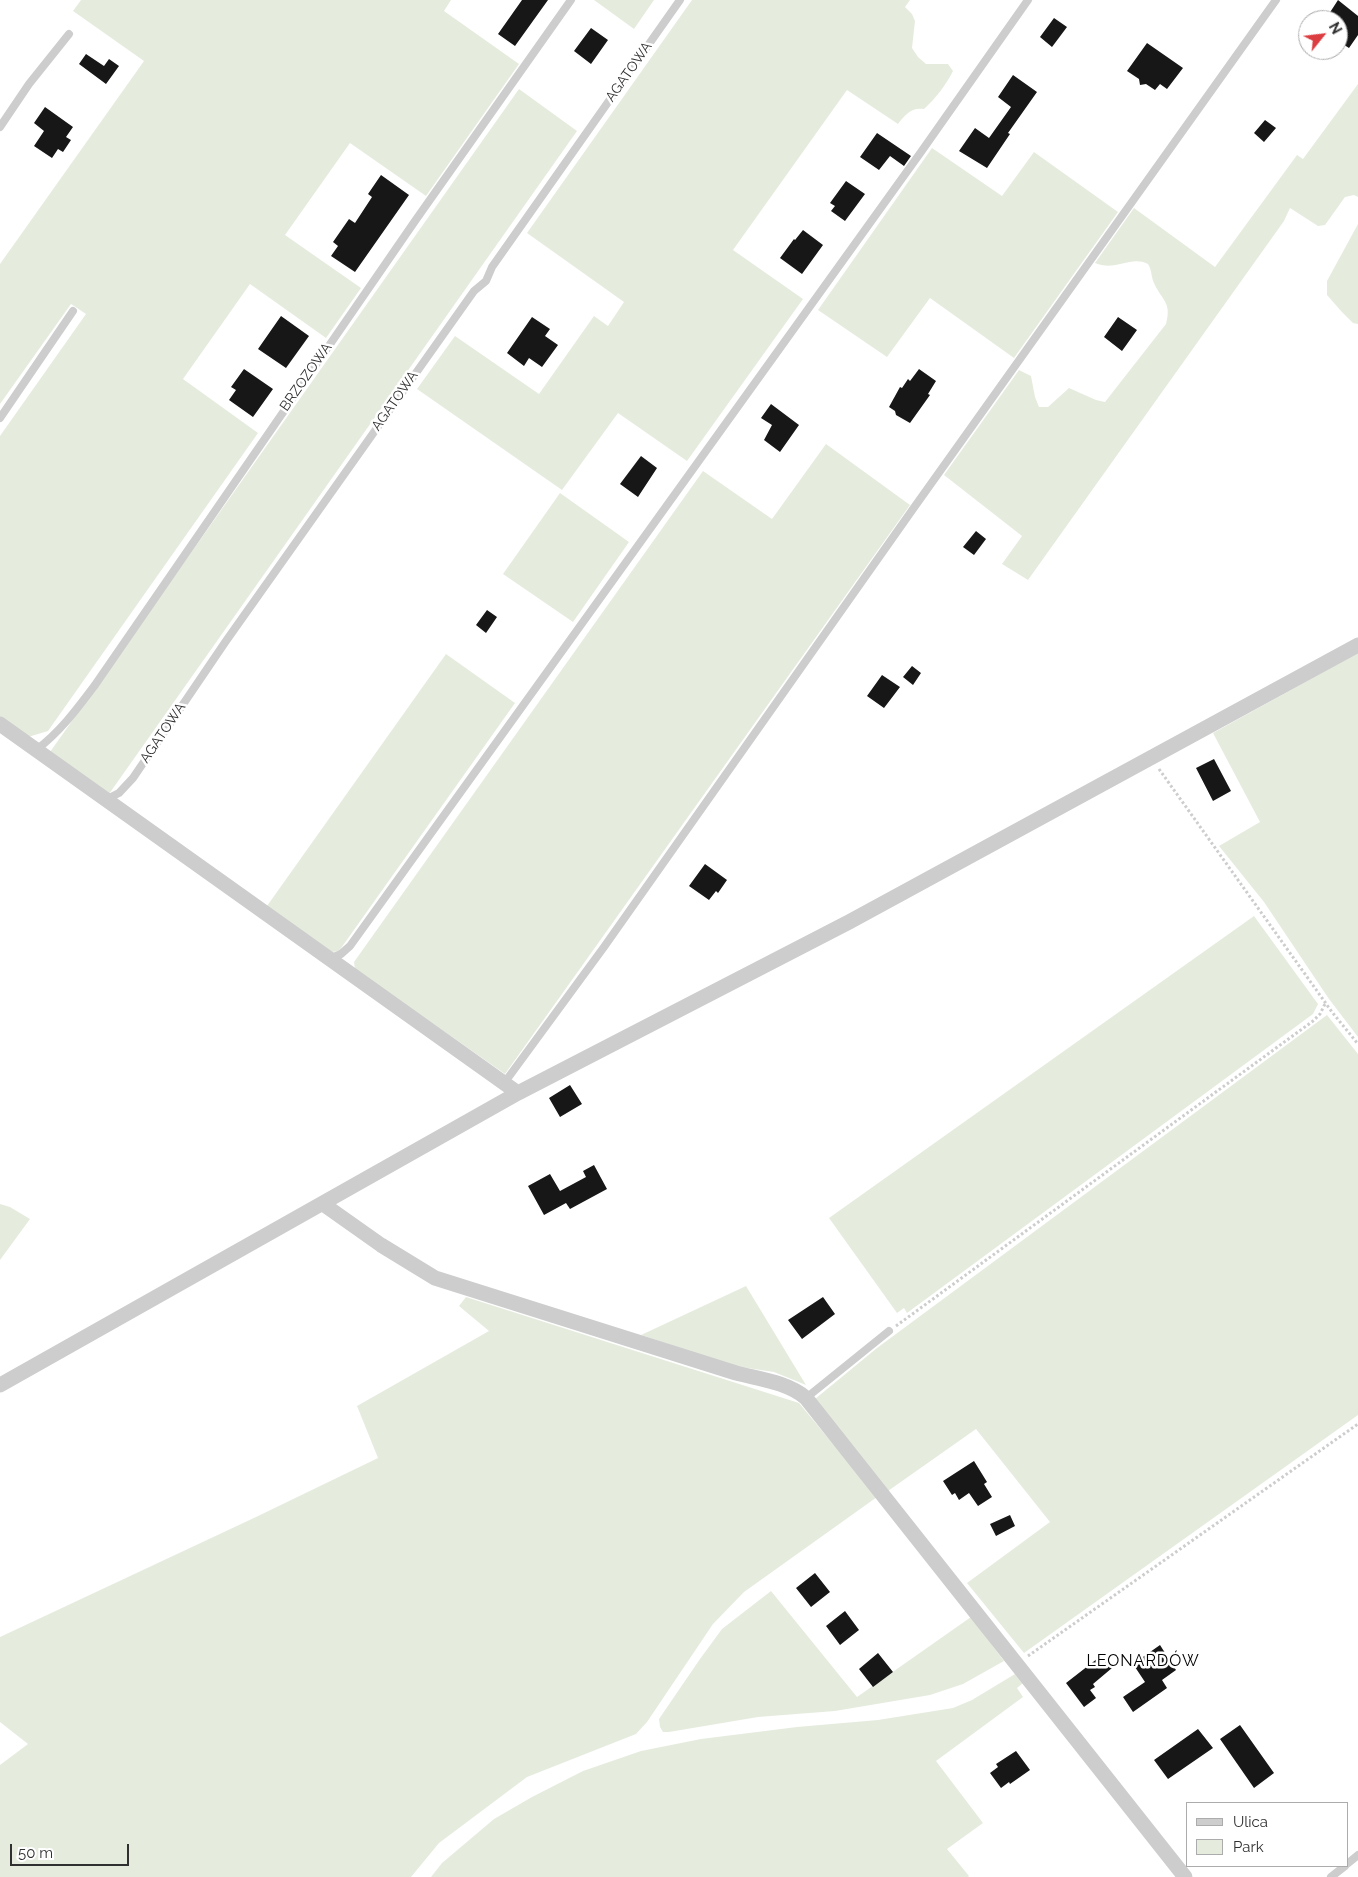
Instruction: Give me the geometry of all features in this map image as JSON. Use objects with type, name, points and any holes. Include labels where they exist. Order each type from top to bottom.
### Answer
[{"type":"street","points":[[0,1385],[518,1093],[849,922],[1358,645]]},
{"type":"street","points":[[0,724],[518,1093]]},
{"type":"street","points":[[323,1204],[382,1245],[435,1278],[727,1370],[784,1385],[799,1392],[806,1398],[1185,1877]]},
{"type":"lane","name":"BRZOZOWA","points":[[36,750],[65,724],[95,685],[414,221],[571,0]]},
{"type":"lane","name":"AGATOWA","points":[[107,799],[119,793],[133,778],[394,403],[474,291],[486,281],[492,267],[680,0]]},
{"type":"lane","points":[[331,958],[341,954],[350,946],[916,160],[1028,0]]},
{"type":"lane","points":[[505,1082],[604,947],[907,517],[1276,0]]},
{"type":"lane","points":[[0,126],[29,84],[69,34]]},
{"type":"lane","points":[[0,418],[73,311]]},
{"type":"lane","points":[[806,1398],[889,1331]]},
{"type":"lane","points":[[1348,1863],[1358,1855]]},
{"type":"lane","points":[[1331,1877],[1344,1867]]},
{"type":"path","points":[[1151,758],[1358,1044]]},
{"type":"path","points":[[889,1331],[1313,1021],[1320,1014],[1326,1002]]},
{"type":"path","points":[[1017,1664],[1358,1424]]},
{"type":"green space","points":[[81,0],[451,0],[444,11],[519,64],[426,196],[350,143],[285,235],[361,288],[326,338],[250,284],[183,379],[258,433],[48,731],[28,737],[0,717],[0,436],[86,314],[71,304],[0,404],[0,264],[144,61],[73,11]]},
{"type":"green space","points":[[594,0],[654,0],[634,29]]},
{"type":"green space","points":[[692,0],[910,0],[905,7],[912,14],[915,21],[912,48],[926,64],[948,64],[953,71],[937,96],[924,109],[915,109],[909,112],[898,124],[847,90],[733,250],[803,299],[687,461],[618,413],[562,490],[417,389],[455,336],[539,394],[594,316],[608,326],[624,302],[527,233]]},
{"type":"green space","points":[[1358,84],[1358,197],[1354,195],[1345,197],[1325,225],[1318,226],[1290,208],[1284,221],[1028,580],[1002,564],[1022,536],[944,475],[1019,370],[1031,376],[1039,407],[1048,407],[1069,388],[1105,402],[1166,324],[1168,317],[1167,306],[1154,283],[1148,264],[1135,261],[1110,266],[1095,263],[1134,208],[1215,267],[1297,155],[1303,159]]},
{"type":"green space","points":[[519,89],[577,131],[109,794],[50,752]]},
{"type":"green space","points":[[932,148],[1002,196],[1034,152],[1118,212],[1014,358],[930,298],[887,357],[818,310]]},
{"type":"green space","points":[[1358,224],[1358,324],[1353,323],[1327,295],[1327,281]]},
{"type":"green space","points":[[826,444],[910,505],[505,1074],[355,969],[354,962],[703,471],[772,519]]},
{"type":"green space","points":[[560,493],[629,542],[573,622],[503,574]]},
{"type":"green space","points":[[1358,653],[1358,1037],[1329,999],[1264,902],[1219,846],[1260,822],[1213,733]]},
{"type":"green space","points":[[446,654],[515,703],[339,951],[332,952],[267,906]]},
{"type":"green space","points":[[1254,916],[1318,1004],[1313,1014],[907,1313],[904,1308],[897,1313],[829,1218]]},
{"type":"green space","points":[[1327,1015],[1358,1054],[1358,1415],[1024,1653],[967,1583],[1050,1522],[976,1429],[888,1491],[815,1399],[877,1348]]},
{"type":"green space","points":[[0,1204],[10,1207],[30,1219],[0,1260]]},
{"type":"green space","points":[[746,1286],[806,1385],[774,1372],[734,1366],[641,1335]]},
{"type":"green space","points":[[466,1297],[799,1403],[877,1497],[744,1592],[713,1624],[647,1722],[636,1734],[527,1777],[439,1843],[411,1877],[0,1877],[0,1765],[28,1744],[0,1722],[0,1637],[378,1458],[357,1406],[489,1331],[459,1306]]},
{"type":"green space","points":[[771,1591],[857,1697],[971,1617],[1004,1661],[963,1684],[930,1695],[835,1711],[758,1717],[663,1732],[659,1719],[722,1629]]},
{"type":"green space","points":[[1015,1674],[1023,1683],[1017,1688],[1023,1697],[936,1761],[983,1823],[947,1849],[968,1877],[431,1877],[442,1863],[494,1819],[583,1771],[641,1751],[701,1739],[797,1727],[878,1720],[953,1708],[972,1700]]},
{"type":"building","points":[[522,0],[548,0],[515,46],[498,34]]},
{"type":"building","points":[[1338,0],[1358,16],[1358,35],[1349,48],[1348,10],[1332,10]]},
{"type":"building","points":[[1054,18],[1067,27],[1052,47],[1040,37]]},
{"type":"building","points":[[591,28],[608,40],[591,64],[574,51]]},
{"type":"building","points":[[1147,43],[1183,68],[1167,89],[1160,84],[1155,90],[1146,84],[1140,85],[1139,79],[1127,71]]},
{"type":"building","points":[[86,54],[104,66],[109,59],[119,66],[106,84],[79,64]]},
{"type":"building","points":[[1013,75],[1037,92],[1008,133],[1010,134],[987,168],[959,151],[975,128],[989,138],[1011,107],[998,97]]},
{"type":"building","points":[[45,107],[73,127],[66,137],[71,140],[63,152],[58,149],[52,158],[34,146],[44,131],[34,123]]},
{"type":"building","points":[[1265,120],[1276,128],[1264,142],[1254,133]]},
{"type":"building","points":[[877,133],[911,156],[904,166],[890,156],[879,170],[860,157]]},
{"type":"building","points":[[381,175],[409,195],[355,272],[331,256],[338,246],[333,242],[349,219],[355,223],[372,197],[368,194]]},
{"type":"building","points":[[846,181],[865,194],[845,221],[831,211],[835,206],[830,203]]},
{"type":"building","points":[[803,230],[823,245],[802,274],[780,258]]},
{"type":"building","points":[[281,316],[309,336],[286,368],[258,349]]},
{"type":"building","points":[[532,317],[550,329],[545,336],[558,345],[542,367],[529,358],[524,366],[507,353]]},
{"type":"building","points":[[1118,317],[1137,330],[1122,351],[1104,337]]},
{"type":"building","points":[[244,369],[273,389],[253,417],[229,400],[236,390],[231,387]]},
{"type":"building","points":[[919,369],[936,381],[928,394],[930,395],[910,423],[896,415],[895,411],[889,407],[900,387],[902,388],[908,379],[910,381]]},
{"type":"building","points":[[771,404],[799,425],[780,452],[764,440],[772,425],[761,418]]},
{"type":"building","points":[[641,456],[657,468],[638,497],[620,484]]},
{"type":"building","points":[[976,531],[986,539],[974,555],[963,547]]},
{"type":"building","points":[[487,610],[497,617],[486,633],[476,625]]},
{"type":"building","points":[[912,666],[921,673],[913,685],[903,677]]},
{"type":"building","points":[[882,675],[900,687],[884,708],[867,696]]},
{"type":"building","points":[[1214,759],[1231,791],[1213,801],[1196,768]]},
{"type":"building","points":[[705,864],[727,880],[718,893],[716,891],[709,900],[689,886]]},
{"type":"building","points":[[570,1085],[582,1104],[560,1117],[549,1098]]},
{"type":"building","points":[[594,1165],[607,1189],[570,1209],[566,1203],[544,1215],[528,1186],[550,1174],[560,1191],[586,1177],[583,1171]]},
{"type":"building","points":[[823,1297],[835,1314],[802,1339],[788,1320]]},
{"type":"building","points":[[974,1461],[987,1482],[984,1484],[992,1497],[978,1506],[969,1493],[959,1500],[955,1493],[952,1495],[943,1481]]},
{"type":"building","points":[[1010,1515],[1015,1526],[996,1536],[990,1524]]},
{"type":"building","points":[[815,1573],[830,1592],[811,1607],[796,1588]]},
{"type":"building","points":[[845,1611],[859,1630],[840,1645],[826,1626]]},
{"type":"building","points":[[1160,1645],[1176,1670],[1162,1680],[1167,1688],[1133,1712],[1123,1697],[1145,1682],[1133,1664]]},
{"type":"building","points":[[878,1653],[893,1672],[873,1687],[859,1669]]},
{"type":"building","points":[[1102,1655],[1112,1668],[1093,1684],[1095,1687],[1090,1690],[1096,1698],[1084,1707],[1066,1683]]},
{"type":"building","points":[[1240,1725],[1274,1773],[1254,1788],[1220,1739]]},
{"type":"building","points":[[1198,1729],[1213,1748],[1168,1779],[1154,1760]]},
{"type":"building","points":[[1016,1751],[1030,1770],[1001,1788],[990,1773],[998,1767],[996,1764]]},
{"type":"district","name":"LEONARDÓW","points":[[1143,1661]]}]
